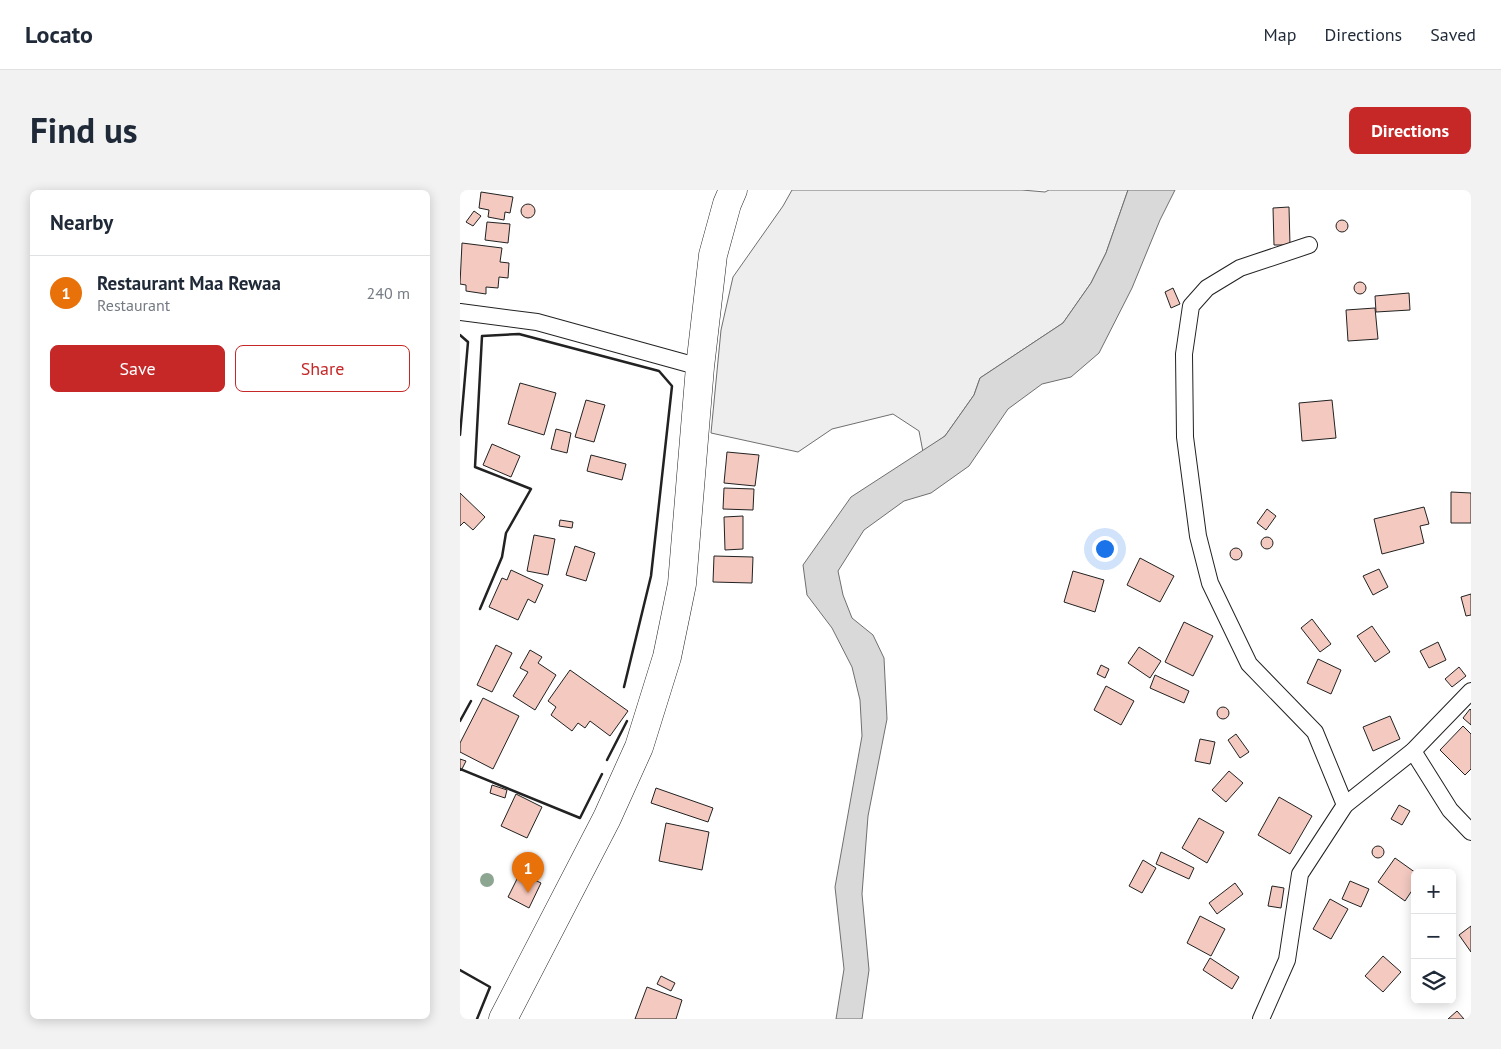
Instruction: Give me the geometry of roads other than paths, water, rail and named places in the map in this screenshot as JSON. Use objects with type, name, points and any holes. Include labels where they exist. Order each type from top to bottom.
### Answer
[{"type":"highway","points":[[503,1019],[607,818],[639,747],[667,657],[682,584],[700,367],[713,255],[733,190]]},
{"type":"street","points":[[1309,245],[1240,268],[1206,288],[1191,306],[1184,354],[1185,437],[1198,536],[1210,583],[1249,664],[1315,732],[1345,805]]},
{"type":"street","points":[[460,312],[537,322],[700,367]]},
{"type":"street","points":[[1261,1019],[1288,960],[1300,874],[1345,805],[1414,751],[1471,691]]},
{"type":"street","points":[[1414,751],[1450,810],[1471,832]]},
{"type":"place","name":"Restaurant Maa Rewaa","points":[[528,893]]}]
